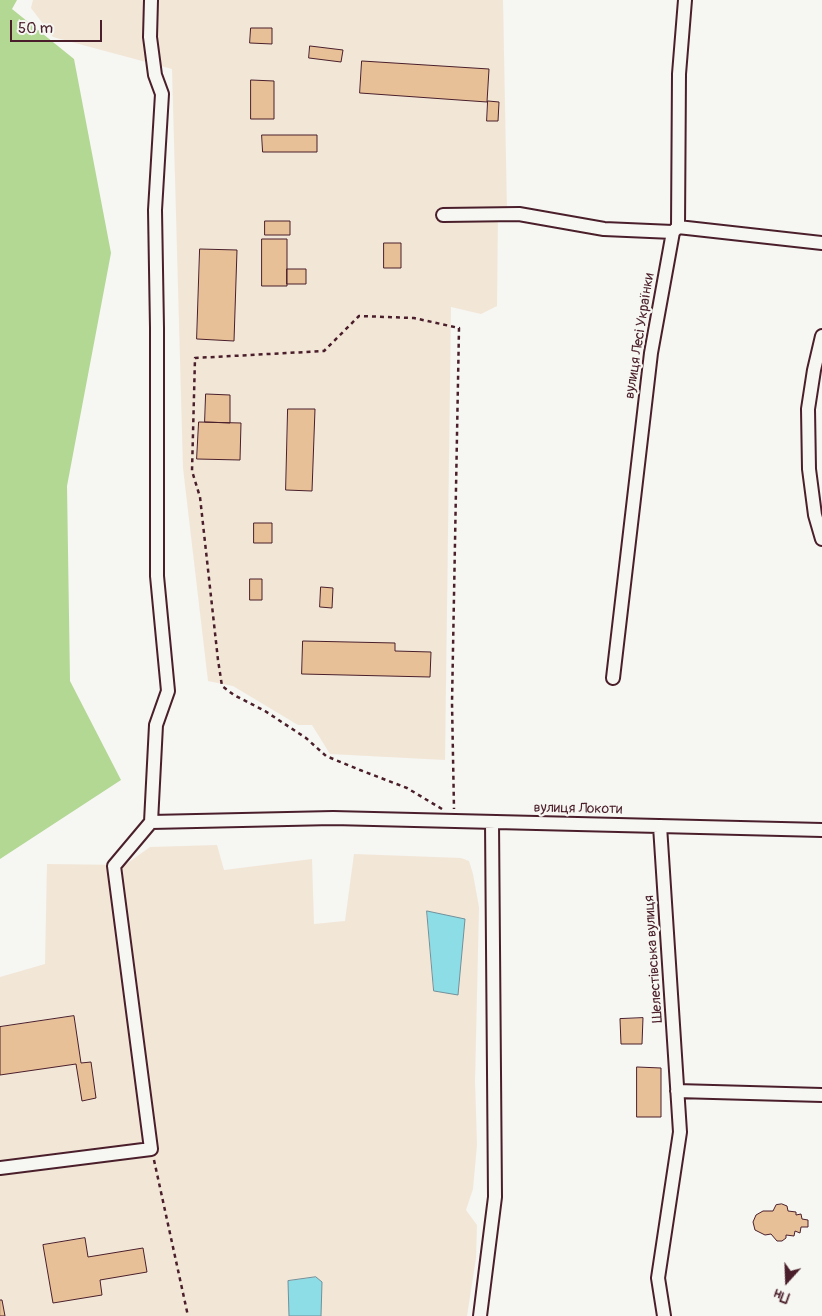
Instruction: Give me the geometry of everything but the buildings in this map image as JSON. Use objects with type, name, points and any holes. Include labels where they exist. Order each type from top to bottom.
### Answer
[{"type":"street","points":[[0,1168],[151,1149],[114,866],[151,822],[156,725],[168,691],[157,576],[155,210],[162,94],[155,75],[150,37],[151,0]]},
{"type":"street","name":"вулиця Лесі Українки","points":[[613,678],[651,353],[676,230],[679,74],[685,0]]},
{"type":"street","points":[[443,216],[520,214],[604,228],[676,230],[822,244]]},
{"type":"street","points":[[822,336],[808,409],[809,469],[815,515],[822,539]]},
{"type":"street","name":"вулиця Локоти","points":[[151,822],[333,818],[454,818],[492,822],[822,830]]},
{"type":"street","points":[[480,1316],[495,1197],[492,822]]},
{"type":"street","name":"Шелестівська вулиця","points":[[660,826],[680,1132],[658,1278],[664,1316]]},
{"type":"street","points":[[677,1091],[822,1094]]},
{"type":"path","points":[[359,316],[414,318],[459,328],[452,703],[454,818],[407,788],[326,756],[306,738],[222,686],[200,497],[192,471],[196,358],[324,351],[359,316]]},
{"type":"path","points":[[151,1149],[188,1316]]},
{"type":"shaded area","points":[[33,0],[503,0],[507,212],[498,211],[497,306],[481,314],[451,307],[445,760],[330,754],[312,725],[298,725],[233,686],[208,681],[183,468],[172,69],[53,37],[31,8]]},
{"type":"shaded area","points":[[217,845],[224,870],[312,859],[314,924],[345,921],[354,854],[461,858],[469,861],[479,907],[475,1081],[477,1145],[473,1189],[466,1210],[477,1225],[476,1258],[467,1316],[0,1316],[0,977],[45,964],[47,864],[125,865],[150,847]]},
{"type":"green space","points":[[0,0],[17,0],[12,9],[74,59],[111,253],[67,486],[70,681],[121,780],[0,859]]},
{"type":"water","points":[[427,911],[465,919],[458,995],[434,991]]},
{"type":"water","points":[[316,1277],[322,1282],[321,1316],[289,1316],[288,1281]]}]
